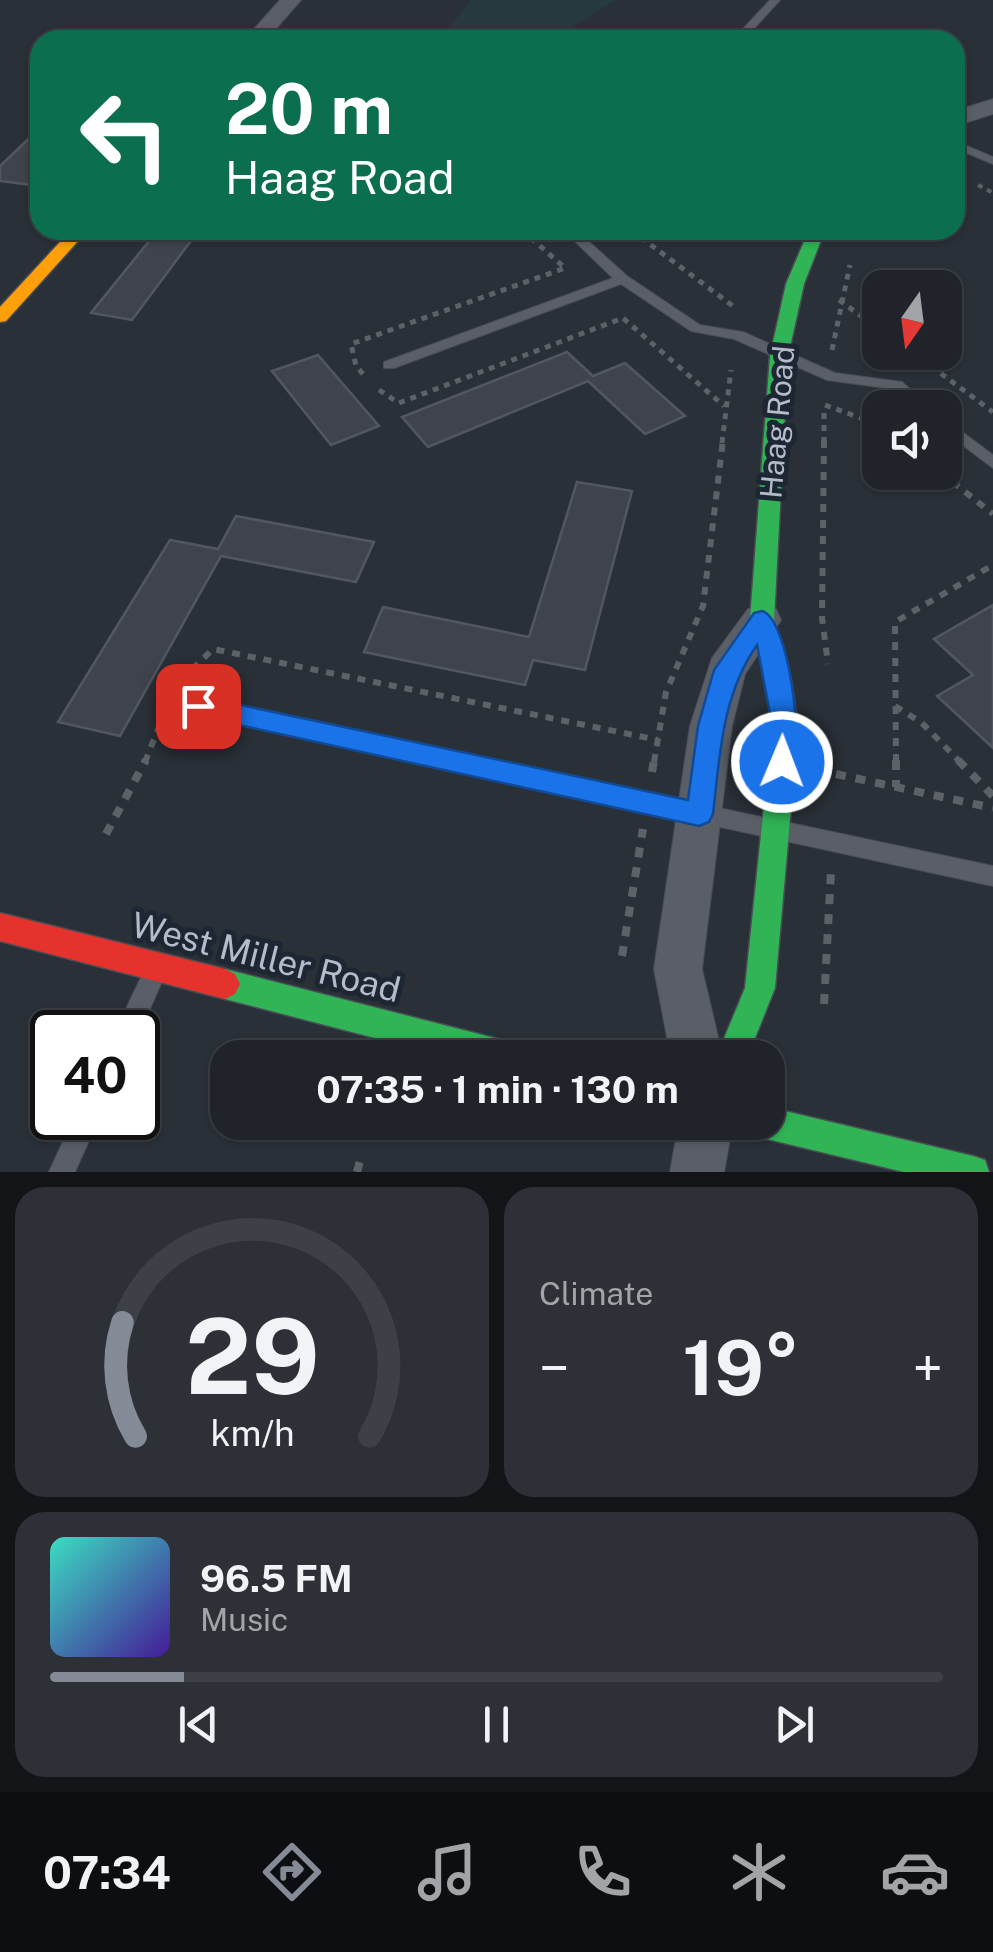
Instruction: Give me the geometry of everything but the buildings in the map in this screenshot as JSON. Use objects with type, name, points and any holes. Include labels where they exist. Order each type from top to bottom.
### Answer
[{"type":"street","points":[[263,30],[291,0]]},
{"type":"street","points":[[965,116],[993,106]]},
{"type":"street","points":[[0,316],[71,240]]},
{"type":"street","name":"Haag Road","points":[[738,1040],[760,988],[786,729],[779,680],[762,620],[779,356],[795,284],[813,240]]},
{"type":"street","points":[[694,1040],[678,970],[710,726],[726,670],[762,620]]},
{"type":"street","name":"West Miller Road","points":[[0,926],[445,1040]]},
{"type":"street","points":[[785,1127],[972,1172]]},
{"type":"street","points":[[696,1172],[702,1140]]},
{"type":"lane","points":[[748,30],[775,0]]},
{"type":"lane","points":[[965,148],[993,161]]},
{"type":"lane","points":[[580,240],[622,279],[696,328],[738,335],[828,375],[903,390]]},
{"type":"lane","points":[[389,366],[622,279]]},
{"type":"lane","points":[[962,438],[993,463]]},
{"type":"lane","points":[[198,706],[993,876]]},
{"type":"lane","points":[[138,1010],[159,965]]},
{"type":"lane","points":[[62,1172],[77,1140]]},
{"type":"path","points":[[622,956],[666,692],[703,606],[724,406],[742,313],[644,240]]},
{"type":"path","points":[[830,673],[822,618],[824,404],[839,300],[855,248]]},
{"type":"path","points":[[839,300],[862,317]]},
{"type":"path","points":[[936,370],[993,412]]},
{"type":"path","points":[[824,404],[862,418]]},
{"type":"path","points":[[962,489],[993,514]]},
{"type":"path","points":[[896,787],[895,622],[993,565]]},
{"type":"path","points":[[895,706],[922,724],[993,796]]},
{"type":"path","points":[[824,1004],[836,758]]},
{"type":"path","points":[[836,774],[993,808]]},
{"type":"path","points":[[357,1172],[362,1157]]},
{"type":"green space","points":[[471,0],[616,0],[567,30],[448,30]]},
{"type":"traffic: fast","points":[[738,1040],[760,988],[785,729],[779,680],[762,620],[779,356],[795,284],[813,240]]},
{"type":"traffic: fast","points":[[225,984],[444,1040]]},
{"type":"traffic: fast","points":[[785,1127],[973,1172]]},
{"type":"traffic: slow","points":[[0,317],[71,240]]},
{"type":"traffic: jam","points":[[0,927],[225,984]]},
{"type":"route","points":[[198,706],[699,814],[710,726],[726,670],[762,620],[779,680],[786,729],[782,762]]}]
